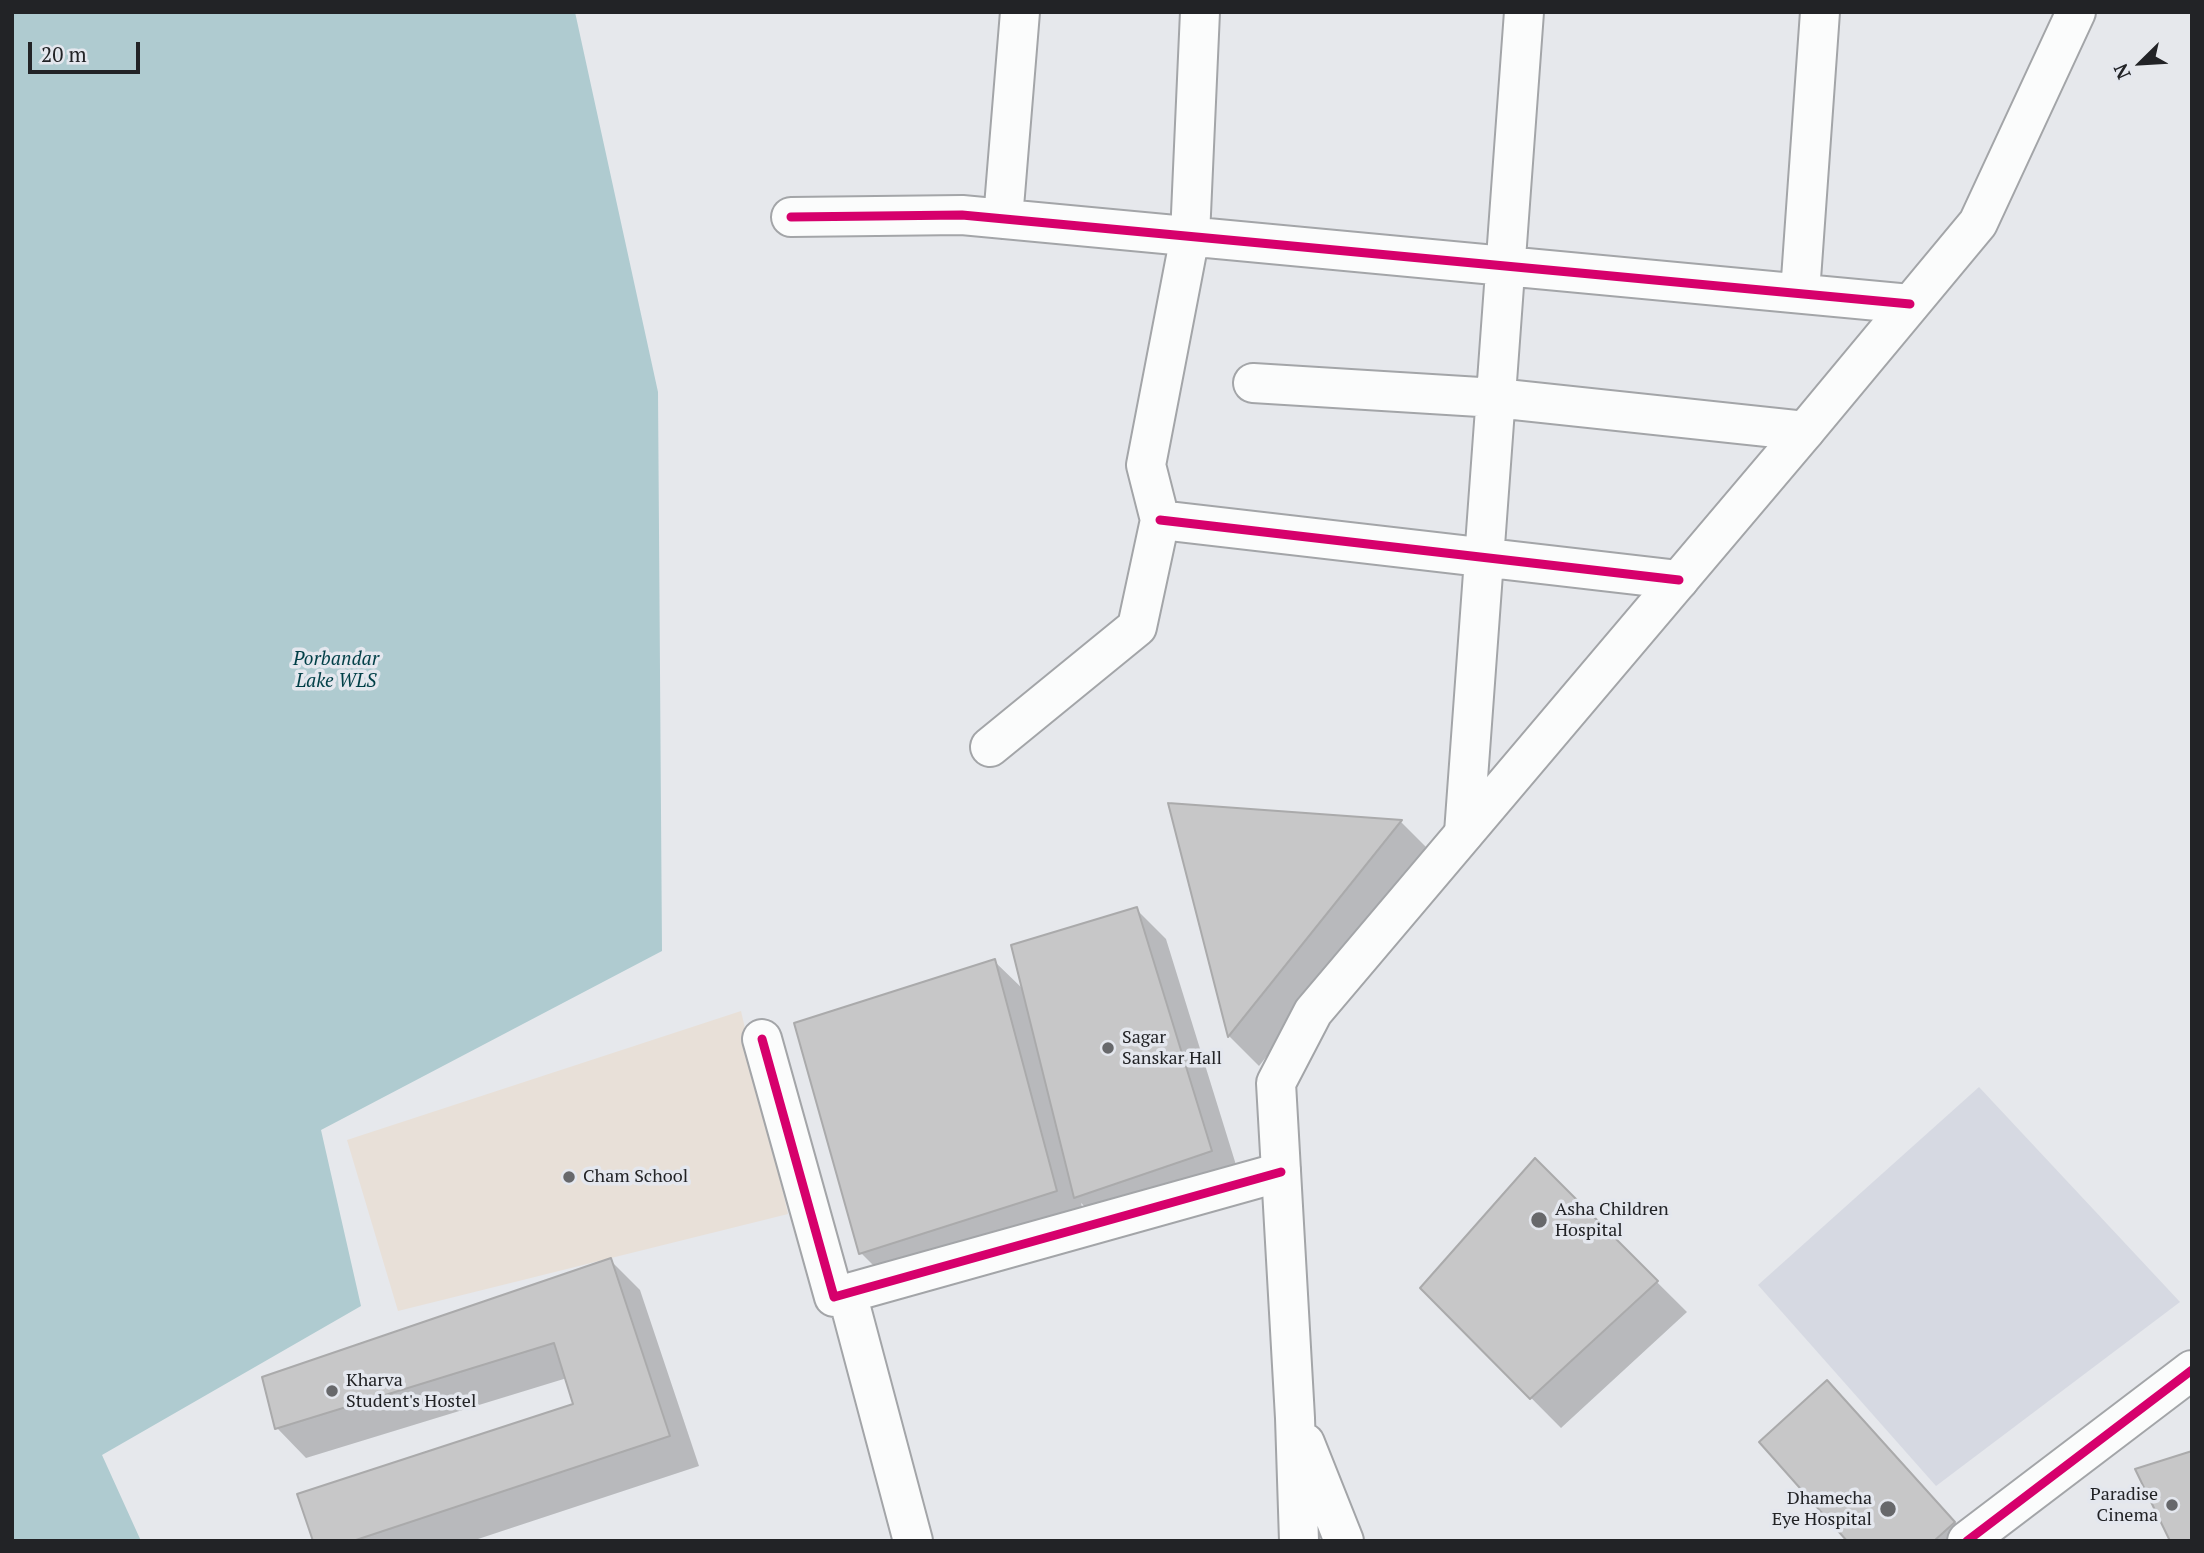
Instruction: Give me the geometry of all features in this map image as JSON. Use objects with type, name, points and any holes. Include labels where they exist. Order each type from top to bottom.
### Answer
[{"type":"street","points":[[1003,219],[1020,12]]},
{"type":"street","points":[[990,747],[1137,627],[1160,520],[1146,466],[1190,236],[1200,12]]},
{"type":"street","points":[[1464,833],[1524,12]]},
{"type":"street","points":[[1800,293],[1820,12]]},
{"type":"street","points":[[1299,1541],[1295,1418],[1276,1083],[1313,1012],[1805,432],[1978,223],[2076,12]]},
{"type":"street","points":[[791,217],[962,215],[1910,304]]},
{"type":"street","points":[[1253,383],[1496,398],[1805,432]]},
{"type":"street","points":[[1160,520],[1679,580]]},
{"type":"street","points":[[762,1039],[834,1297],[1281,1172]]},
{"type":"street","points":[[847,1293],[913,1541]]},
{"type":"street","points":[[1967,1541],[2192,1370]]},
{"type":"street","points":[[1295,1418],[1344,1541]]},
{"type":"shaded area","name":"Cham School","points":[[741,1011],[788,1214],[398,1311],[347,1140]]},
{"type":"shaded area","points":[[1979,1087],[2180,1302],[1936,1486],[1758,1285]]},
{"type":"water","name":"Porbandar Lake WLS","points":[[12,12],[575,12],[658,392],[662,951],[321,1130],[361,1306],[102,1455],[141,1541],[12,1541]]},
{"type":"building","points":[[1168,803],[1402,820],[1228,1037]]},
{"type":"building","name":"Sagar Sanskar Hall","points":[[1137,907],[1212,1151],[1074,1198],[1011,945]]},
{"type":"building","points":[[995,959],[1057,1191],[859,1254],[794,1023]]},
{"type":"building","name":"Asha Children Hospital","points":[[1535,1158],[1658,1281],[1530,1399],[1420,1288]]},
{"type":"building","name":"Kharva Student's Hostel","points":[[611,1258],[670,1436],[353,1541],[313,1541],[297,1494],[573,1404],[554,1343],[275,1429],[262,1377]]},
{"type":"building","points":[[1827,1380],[1955,1522],[1934,1541],[1847,1541],[1759,1442]]},
{"type":"building","name":"Paradise Cinema","points":[[2192,1451],[2192,1541],[2170,1541],[2135,1469]]},
{"type":"cycle path","points":[[791,217],[962,215],[1910,304]]},
{"type":"cycle path","points":[[1160,520],[1679,580]]},
{"type":"cycle path","points":[[762,1039],[834,1297],[1281,1172]]},
{"type":"cycle path","points":[[1967,1541],[2192,1370]]},
{"type":"place","name":"Sagar Sanskar Hall","points":[[1108,1048]]},
{"type":"place","name":"Cham School","points":[[569,1177]]},
{"type":"place","name":"Asha Children Hospital","points":[[1539,1220]]},
{"type":"place","name":"Kharva Student's Hostel","points":[[332,1391]]},
{"type":"place","name":"Paradise Cinema","points":[[2172,1505]]},
{"type":"place","name":"Dhamecha Eye Hospital","points":[[1888,1509]]}]
